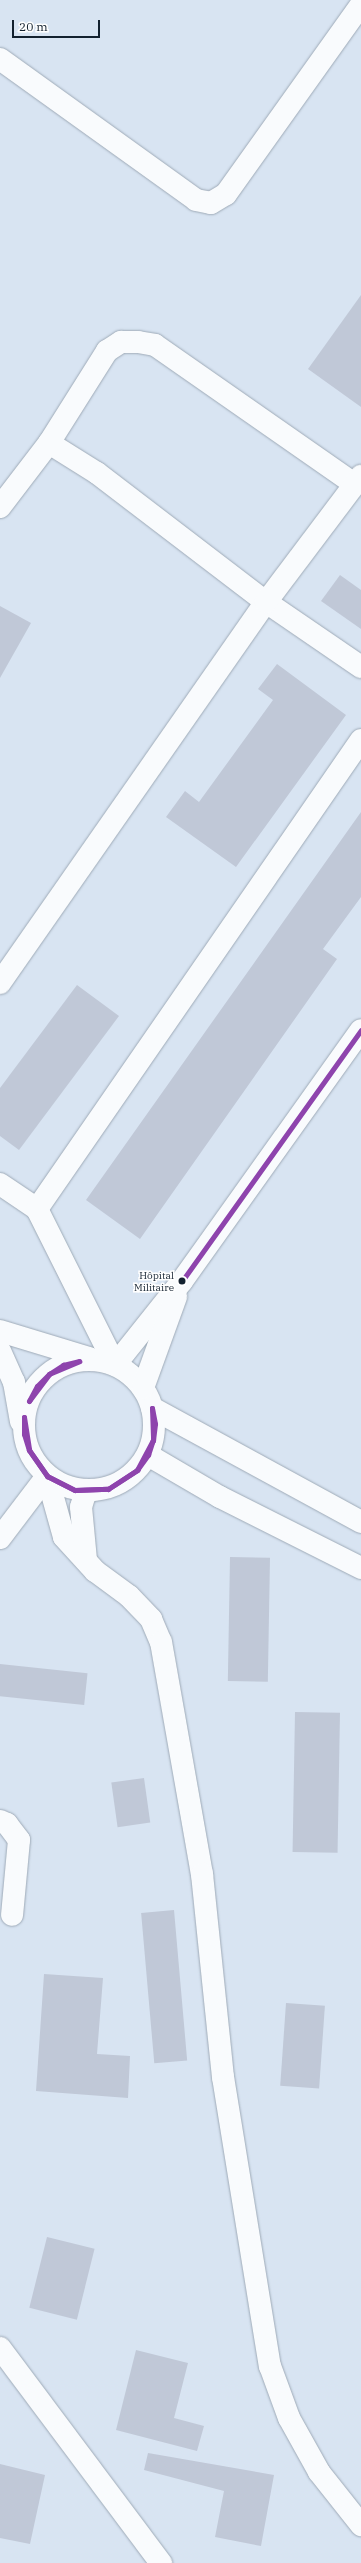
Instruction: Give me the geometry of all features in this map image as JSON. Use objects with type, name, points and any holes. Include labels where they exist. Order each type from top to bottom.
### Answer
[{"type":"street","points":[[0,60],[196,200],[211,203],[226,194],[361,5]]},
{"type":"street","points":[[0,507],[49,443],[107,351],[121,342],[155,344],[358,480],[266,602],[0,983]]},
{"type":"street","points":[[49,443],[97,473],[266,602],[361,667]]},
{"type":"street","points":[[37,1209],[361,740]]},
{"type":"street","points":[[24,1434],[28,1401],[48,1374],[63,1365],[105,1362],[182,1281],[361,1030]]},
{"type":"street","points":[[0,1184],[37,1209],[105,1362]]},
{"type":"street","points":[[143,1388],[182,1281]]},
{"type":"street","points":[[0,1331],[105,1362],[135,1378],[143,1388],[152,1408],[154,1435],[148,1456],[124,1481],[108,1489],[90,1491],[60,1484],[47,1476],[36,1464],[24,1434],[14,1382],[0,1352]]},
{"type":"street","points":[[152,1408],[361,1522]]},
{"type":"street","points":[[148,1456],[220,1497],[361,1568]]},
{"type":"street","points":[[0,1538],[47,1476]]},
{"type":"street","points":[[47,1476],[64,1537],[86,1560],[129,1596],[151,1619],[161,1642],[202,1874],[222,2077],[270,2366],[289,2418],[319,2472],[361,2525]]},
{"type":"street","points":[[86,1560],[81,1507],[85,1494],[90,1491]]},
{"type":"street","points":[[0,1821],[7,1824],[19,1840],[12,1915]]},
{"type":"street","points":[[0,2348],[161,2563]]},
{"type":"building","points":[[361,295],[361,407],[308,369]]},
{"type":"building","points":[[340,575],[361,590],[361,629],[321,601]]},
{"type":"building","points":[[0,606],[31,623],[0,678]]},
{"type":"building","points":[[277,664],[346,715],[236,867],[166,817],[185,791],[199,802],[273,700],[258,689]]},
{"type":"building","points":[[361,812],[361,897],[323,949],[337,959],[140,1239],[86,1200]]},
{"type":"building","points":[[77,985],[119,1016],[19,1150],[0,1136],[0,1088]]},
{"type":"building","points":[[230,1557],[270,1558],[268,1682],[228,1681]]},
{"type":"building","points":[[0,1664],[88,1673],[84,1705],[0,1696]]},
{"type":"building","points":[[295,1712],[340,1713],[338,1853],[293,1852]]},
{"type":"building","points":[[144,1778],[150,1823],[118,1827],[111,1783]]},
{"type":"building","points":[[174,1910],[187,2060],[154,2063],[141,1913]]},
{"type":"building","points":[[44,1974],[103,1978],[97,2054],[130,2056],[128,2098],[36,2091]]},
{"type":"building","points":[[286,2003],[325,2006],[319,2089],[280,2086]]},
{"type":"building","points":[[47,2237],[95,2249],[77,2320],[29,2308]]},
{"type":"building","points":[[136,2350],[188,2363],[174,2418],[204,2426],[197,2451],[116,2430]]},
{"type":"building","points":[[148,2453],[274,2475],[261,2546],[215,2537],[224,2491],[144,2470]]},
{"type":"building","points":[[0,2464],[45,2475],[30,2544],[0,2538]]},
{"type":"transit line","points":[[182,1281],[361,1030]]},
{"type":"transit line","points":[[49,1374],[63,1365],[79,1361]]},
{"type":"transit line","points":[[49,1374],[79,1361]]},
{"type":"transit line","points":[[29,1401],[37,1386],[49,1374]]},
{"type":"transit line","points":[[29,1401],[49,1374]]},
{"type":"transit line","points":[[152,1408],[155,1424],[153,1440]]},
{"type":"transit line","points":[[152,1408],[153,1440]]},
{"type":"transit line","points":[[24,1417],[29,1450]]},
{"type":"transit line","points":[[24,1417],[24,1434],[29,1450]]},
{"type":"transit line","points":[[137,1470],[153,1440]]},
{"type":"transit line","points":[[137,1470],[148,1455],[153,1440]]},
{"type":"transit line","points":[[29,1450],[47,1476]]},
{"type":"transit line","points":[[29,1450],[47,1476]]},
{"type":"transit line","points":[[108,1489],[137,1470]]},
{"type":"transit line","points":[[108,1489],[137,1470]]},
{"type":"transit line","points":[[47,1476],[75,1490]]},
{"type":"transit line","points":[[47,1476],[75,1490]]},
{"type":"transit line","points":[[75,1490],[108,1489]]},
{"type":"transit line","points":[[75,1490],[108,1489]]},
{"type":"place","name":"Hôpital Militaire","points":[[182,1281]]}]
